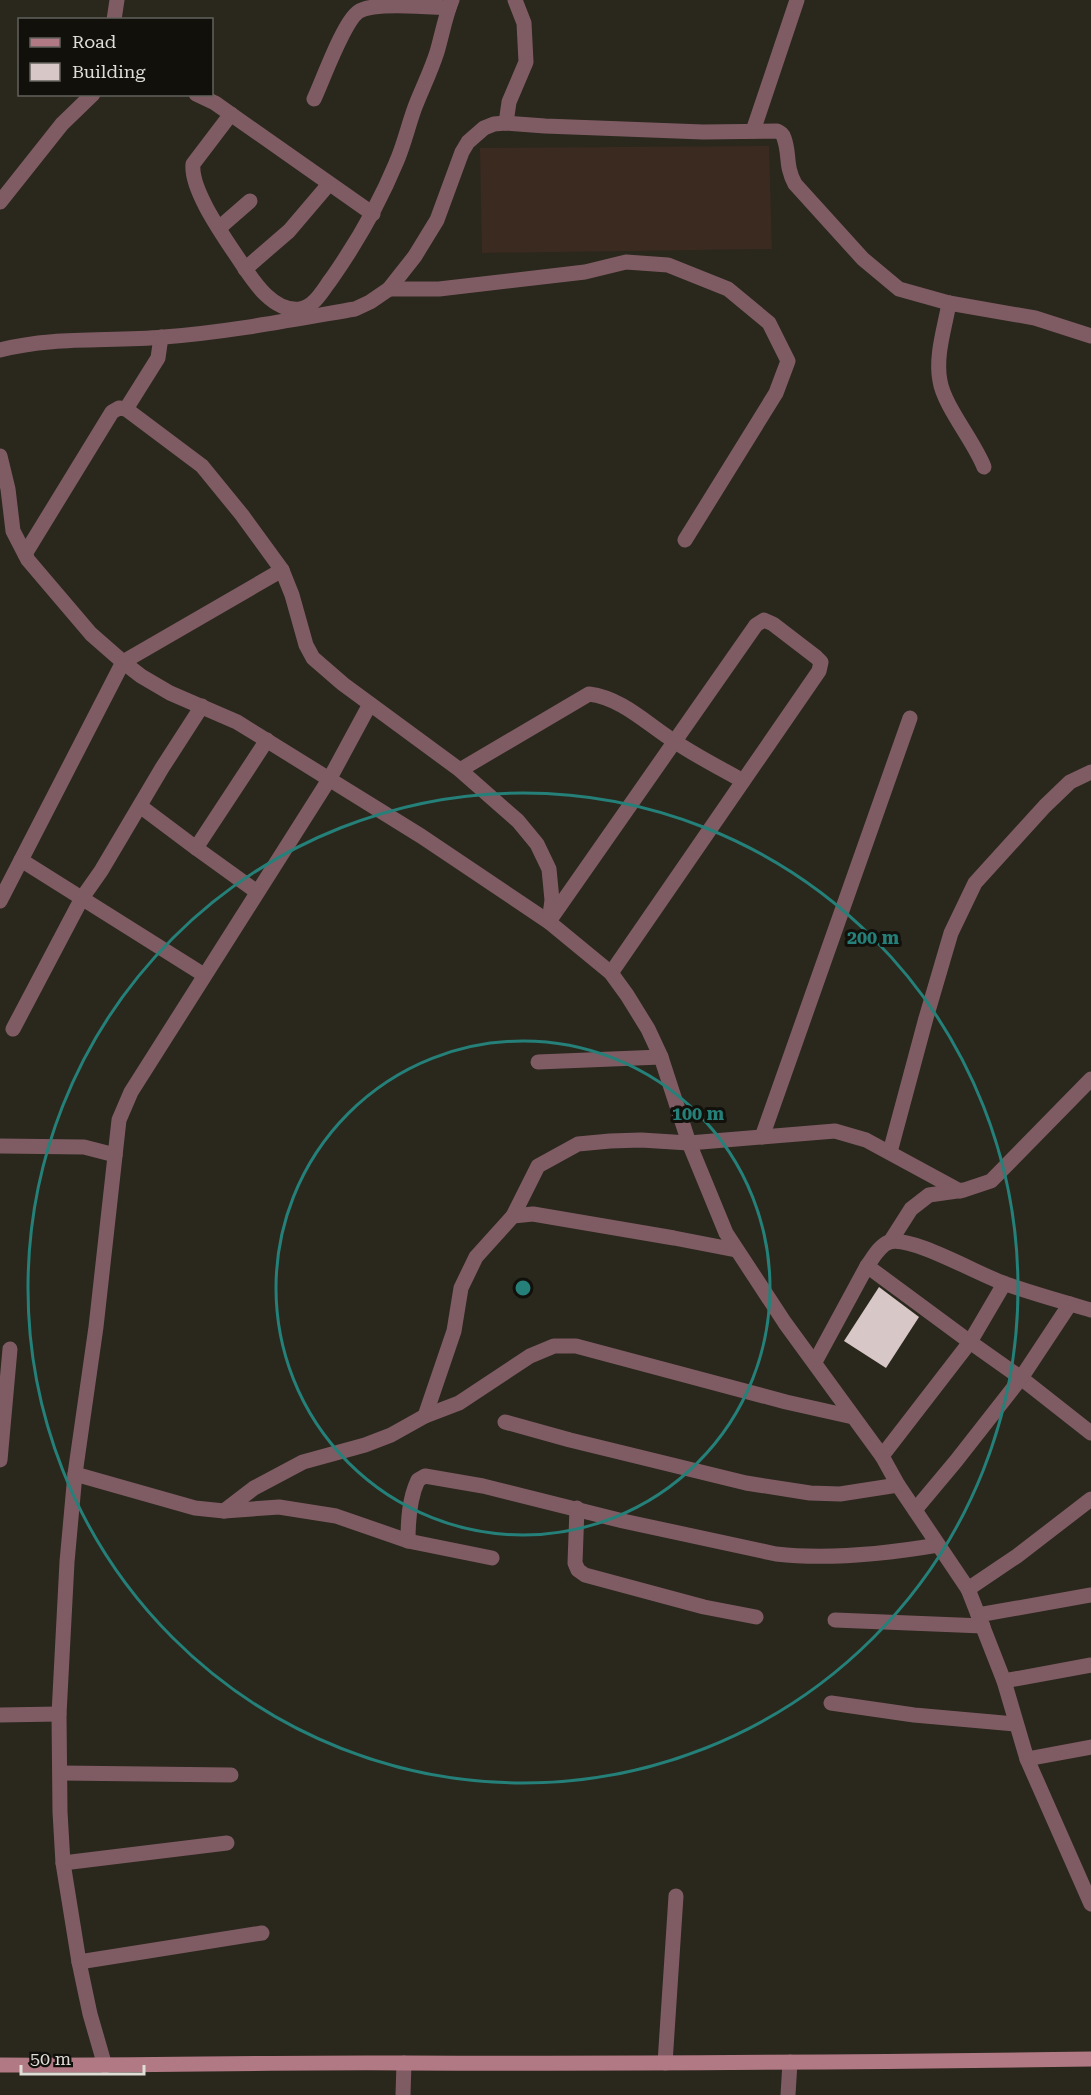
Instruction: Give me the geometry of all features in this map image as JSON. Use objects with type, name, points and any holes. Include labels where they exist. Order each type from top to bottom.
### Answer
[{"type":"main road","points":[[0,2065],[1091,2059]]},
{"type":"street","points":[[114,18],[117,0]]},
{"type":"street","points":[[506,123],[509,102],[526,62],[524,22],[515,0]]},
{"type":"street","points":[[753,131],[797,0]]},
{"type":"street","points":[[231,114],[193,164],[200,193],[245,269],[274,303],[290,309],[302,308],[313,302],[323,290],[373,214],[397,162],[451,4],[376,7],[359,11],[348,23],[314,99]]},
{"type":"street","points":[[0,202],[62,124],[91,96]]},
{"type":"street","points":[[200,96],[215,103],[373,214]]},
{"type":"street","points":[[0,350],[43,342],[161,337],[215,332],[355,309],[389,289],[415,256],[437,220],[462,152],[468,142],[484,128],[506,123],[703,132],[773,130],[782,134],[784,138],[790,176],[795,184],[863,259],[899,289],[949,303],[1035,318],[1091,336]]},
{"type":"street","points":[[245,269],[289,231],[329,184]]},
{"type":"street","points":[[219,228],[250,201]]},
{"type":"street","points":[[389,289],[450,287],[585,272],[626,262],[668,265],[728,289],[769,323],[788,361],[777,393],[684,540]]},
{"type":"street","points":[[949,303],[939,361],[940,382],[947,399],[979,453],[984,467]]},
{"type":"street","points":[[126,409],[158,358],[161,337]]},
{"type":"street","points":[[25,554],[112,412],[119,408],[126,409],[202,466],[242,515],[282,570],[292,595],[308,651],[324,668],[370,705],[460,770],[518,821],[537,844],[549,868],[552,891],[549,922]]},
{"type":"street","points":[[0,456],[8,489],[6,533],[72,614],[123,662],[170,693],[237,722],[422,836],[549,922],[611,973],[648,1029],[661,1058],[689,1143],[726,1233],[785,1323],[882,1456],[898,1485],[968,1589],[1004,1681],[1027,1759],[1091,1904]]},
{"type":"street","points":[[0,901],[123,662],[282,570]]},
{"type":"street","points":[[549,922],[756,625],[764,620],[773,624],[816,657],[821,662],[819,671],[611,973]]},
{"type":"street","points":[[460,770],[589,694],[603,695],[628,709],[675,742],[743,781]]},
{"type":"street","points":[[105,2066],[90,2014],[79,1962],[63,1863],[59,1714],[67,1562],[75,1474],[122,1109],[204,975],[330,778],[370,705]]},
{"type":"street","points":[[14,1029],[82,898],[101,871],[202,706]]},
{"type":"street","points":[[762,1137],[910,718]]},
{"type":"street","points":[[196,848],[267,740]]},
{"type":"street","points":[[890,1152],[951,933],[975,883],[1070,782],[1091,772]]},
{"type":"street","points":[[140,806],[257,892]]},
{"type":"street","points":[[21,860],[204,975]]},
{"type":"street","points":[[538,1062],[661,1058]]},
{"type":"street","points":[[815,1362],[867,1266],[878,1251],[890,1242],[911,1209],[929,1195],[960,1191],[991,1181],[1091,1079]]},
{"type":"street","points":[[425,1416],[454,1331],[461,1288],[476,1257],[513,1216],[538,1166],[578,1144],[641,1140],[689,1143],[835,1131],[866,1140],[960,1191]]},
{"type":"street","points":[[0,1146],[84,1147],[115,1155]]},
{"type":"street","points":[[513,1216],[533,1214],[736,1250]]},
{"type":"street","points":[[890,1242],[911,1244],[1004,1284],[1091,1310]]},
{"type":"street","points":[[867,1266],[1091,1432]]},
{"type":"street","points":[[882,1456],[970,1342],[1004,1284]]},
{"type":"street","points":[[915,1510],[1021,1378],[1070,1304]]},
{"type":"street","points":[[224,1511],[254,1488],[285,1470],[303,1462],[391,1435],[425,1416],[459,1403],[530,1356],[554,1346],[576,1346],[786,1402],[853,1417]]},
{"type":"street","points":[[0,1460],[10,1349]]},
{"type":"street","points":[[505,1422],[746,1483],[820,1493],[858,1492],[898,1485]]},
{"type":"street","points":[[75,1474],[195,1508],[224,1511],[279,1507],[336,1516],[408,1541],[492,1558]]},
{"type":"street","points":[[408,1541],[408,1517],[418,1480],[423,1477],[433,1477],[483,1486],[634,1523],[767,1552],[797,1556],[843,1556],[938,1545]]},
{"type":"street","points":[[968,1589],[1017,1556],[1091,1499]]},
{"type":"street","points":[[577,1508],[575,1563],[578,1570],[585,1575],[704,1607],[756,1617]]},
{"type":"street","points":[[835,1620],[980,1620],[1091,1595]]},
{"type":"street","points":[[1004,1681],[1091,1665]]},
{"type":"street","points":[[831,1703],[924,1716],[1016,1724]]},
{"type":"street","points":[[0,1715],[59,1714]]},
{"type":"street","points":[[1027,1759],[1091,1747]]},
{"type":"street","points":[[61,1773],[231,1775]]},
{"type":"street","points":[[63,1863],[227,1843]]},
{"type":"street","points":[[665,2063],[676,1896]]},
{"type":"street","points":[[79,1962],[262,1932]]},
{"type":"street","points":[[788,2095],[790,2062]]},
{"type":"street","points":[[403,2095],[404,2063]]},
{"type":"shaded area","points":[[769,146],[772,249],[482,253],[480,148]]},
{"type":"building","points":[[879,1287],[919,1317],[886,1368],[844,1341]]}]
